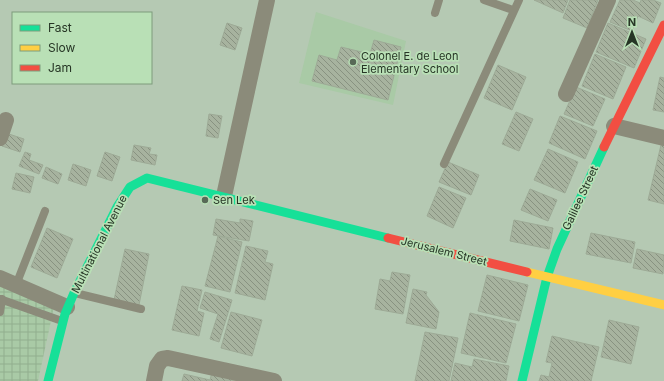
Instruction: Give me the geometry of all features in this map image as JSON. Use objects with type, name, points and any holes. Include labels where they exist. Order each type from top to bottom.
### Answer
[{"type":"street","points":[[224,196],[267,0]]},
{"type":"street","points":[[566,94],[608,0]]},
{"type":"street","name":"Galilee Street","points":[[522,381],[547,277],[557,249],[614,126],[664,25]]},
{"type":"street","points":[[0,138],[6,120]]},
{"type":"street","points":[[614,126],[664,138]]},
{"type":"street","name":"Multinational Avenue","points":[[48,381],[68,307],[117,207],[130,187],[147,178],[224,196]]},
{"type":"street","name":"Jerusalem Street","points":[[224,196],[664,305]]},
{"type":"street","points":[[0,278],[68,307]]},
{"type":"street","points":[[154,381],[157,366],[162,360],[168,358],[274,381]]},
{"type":"lane","points":[[436,13],[439,0]]},
{"type":"lane","points":[[484,0],[513,10]]},
{"type":"lane","points":[[444,164],[513,10],[519,0]]},
{"type":"lane","points":[[16,285],[45,211]]},
{"type":"lane","points":[[0,312],[1,299],[68,307],[141,309]]},
{"type":"shaded area","name":"Colonel E. de Leon Elementary School","points":[[316,12],[406,41],[393,105],[299,83]]},
{"type":"shaded area","points":[[0,285],[54,307],[38,381],[0,381]]},
{"type":"building","points":[[534,0],[568,0],[563,13]]},
{"type":"building","points":[[570,0],[598,0],[587,28],[563,18]]},
{"type":"building","points":[[620,0],[633,0],[640,3],[641,0],[653,0],[661,3],[653,23],[638,16],[632,31],[610,22]]},
{"type":"building","points":[[227,23],[242,28],[235,50],[220,45]]},
{"type":"building","points":[[608,23],[646,39],[634,68],[596,52]]},
{"type":"building","points":[[374,40],[401,47],[388,100],[312,81],[319,55],[337,60],[341,47],[370,54]]},
{"type":"building","points":[[595,54],[626,67],[613,99],[582,86]]},
{"type":"building","points":[[498,65],[526,77],[512,110],[484,98]]},
{"type":"building","points":[[660,77],[664,78],[664,112],[653,110]]},
{"type":"building","points":[[576,87],[605,99],[593,126],[564,114]]},
{"type":"building","points":[[516,112],[533,119],[519,151],[502,144]]},
{"type":"building","points":[[209,114],[222,116],[218,138],[206,136]]},
{"type":"building","points":[[560,116],[597,131],[585,159],[549,143]]},
{"type":"building","points":[[6,133],[24,139],[20,152],[2,146]]},
{"type":"building","points":[[134,145],[151,148],[149,154],[157,155],[155,165],[131,160]]},
{"type":"building","points":[[661,145],[664,146],[664,204],[648,200]]},
{"type":"building","points":[[548,149],[578,162],[565,193],[534,180]]},
{"type":"building","points":[[25,152],[31,154],[29,160],[43,165],[39,174],[19,166]]},
{"type":"building","points":[[105,152],[120,157],[112,181],[97,176]]},
{"type":"building","points":[[448,162],[479,175],[471,195],[439,182]]},
{"type":"building","points":[[73,164],[91,170],[86,186],[68,180]]},
{"type":"building","points":[[46,167],[62,174],[58,184],[42,178]]},
{"type":"building","points":[[16,173],[34,177],[30,193],[12,189]]},
{"type":"building","points":[[439,187],[466,198],[453,228],[427,216]]},
{"type":"building","points":[[530,189],[557,200],[548,221],[521,210]]},
{"type":"building","points":[[216,219],[240,223],[240,219],[253,221],[249,241],[213,235]]},
{"type":"building","points":[[514,220],[553,228],[549,249],[510,241]]},
{"type":"building","points":[[47,228],[73,239],[57,278],[31,267]]},
{"type":"building","points":[[591,233],[635,242],[631,263],[586,254]]},
{"type":"building","points":[[218,236],[242,242],[230,292],[205,286]]},
{"type":"building","points":[[246,246],[268,251],[265,262],[273,264],[265,300],[235,293]]},
{"type":"building","points":[[125,249],[149,254],[139,305],[114,300]]},
{"type":"building","points":[[637,249],[664,255],[663,274],[633,268]]},
{"type":"building","points":[[392,272],[410,275],[403,314],[375,309],[380,279],[390,281]]},
{"type":"building","points":[[487,275],[528,285],[519,321],[478,311]]},
{"type":"building","points":[[182,286],[202,290],[197,311],[204,313],[199,336],[172,330]]},
{"type":"building","points":[[413,289],[427,292],[426,295],[439,312],[436,329],[406,323]]},
{"type":"building","points":[[205,292],[232,300],[219,342],[210,339],[218,314],[200,308]]},
{"type":"building","points":[[231,312],[262,320],[252,356],[221,348]]},
{"type":"building","points":[[470,313],[516,324],[506,363],[461,353]]},
{"type":"building","points":[[609,320],[639,327],[631,364],[601,357]]},
{"type":"building","points":[[425,332],[458,338],[449,381],[415,381]]},
{"type":"building","points":[[552,336],[599,347],[591,381],[539,381],[541,375],[549,377],[552,363],[546,362]]},
{"type":"building","points":[[474,359],[509,366],[506,381],[451,381],[455,363],[472,367]]},
{"type":"building","points":[[212,372],[238,381],[182,381],[184,374],[210,380]]},
{"type":"traffic: fast","points":[[522,381],[547,277],[557,249],[604,147]]},
{"type":"traffic: fast","points":[[48,381],[65,314],[74,293],[117,207],[130,187],[147,178],[388,238]]},
{"type":"traffic: slow","points":[[527,272],[664,305]]},
{"type":"traffic: jam","points":[[604,147],[664,25]]},
{"type":"traffic: jam","points":[[388,238],[527,272]]},
{"type":"place","name":"Colonel E. de Leon Elementary School","points":[[353,62]]},
{"type":"place","name":"Sen Lek","points":[[205,200]]}]
